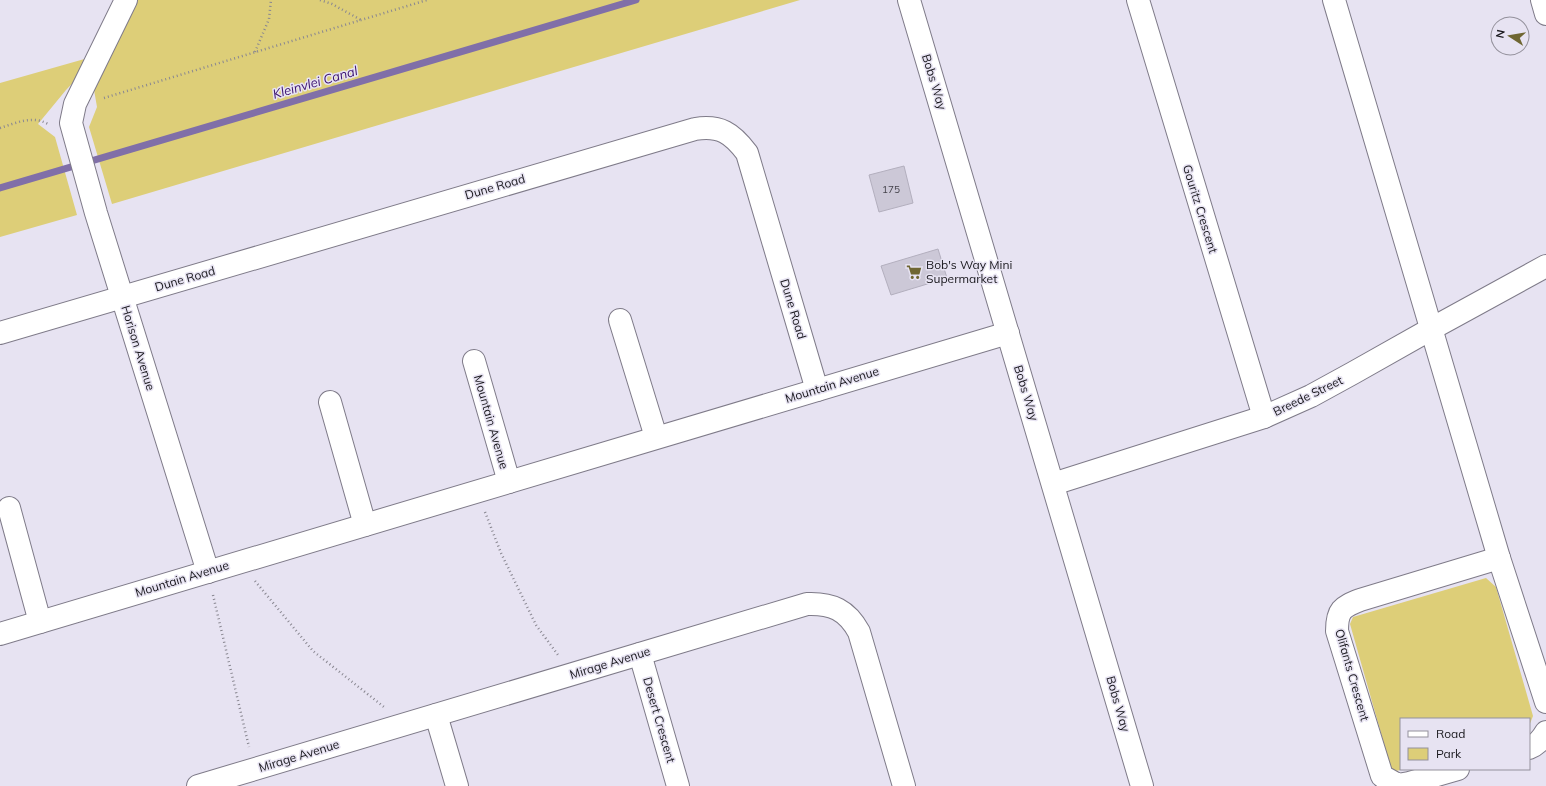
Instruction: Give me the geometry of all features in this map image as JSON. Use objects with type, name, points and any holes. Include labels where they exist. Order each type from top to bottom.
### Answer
[{"type":"street","points":[[71,123],[75,104],[126,0]]},
{"type":"street","name":"Bobs Way","points":[[909,0],[1142,786]]},
{"type":"street","name":"Gouritz Crescent","points":[[1138,0],[1264,417]]},
{"type":"street","points":[[1334,0],[1499,558],[1546,702]]},
{"type":"street","points":[[1542,0],[1546,14]]},
{"type":"street","name":"Horison Avenue","points":[[71,123],[96,213],[208,572]]},
{"type":"street","name":"Dune Road","points":[[0,333],[695,129],[707,127],[718,129],[729,134],[747,153],[817,390]]},
{"type":"street","name":"Breede Street","points":[[1053,484],[1264,417],[1317,393],[1546,266]]},
{"type":"street","points":[[620,320],[656,437]]},
{"type":"street","name":"Mountain Avenue","points":[[0,634],[1008,333]]},
{"type":"street","name":"Mountain Avenue","points":[[474,362],[508,482]]},
{"type":"street","points":[[330,402],[365,525]]},
{"type":"street","points":[[9,508],[40,622]]},
{"type":"street","name":"Olifants Crescent","points":[[1455,770],[1409,784],[1398,785],[1382,776],[1338,631],[1337,620],[1339,613],[1346,606],[1360,600],[1499,558]]},
{"type":"street","name":"Mirage Avenue","points":[[198,786],[232,781],[254,769],[807,604],[819,604],[831,606],[849,617],[859,632],[904,786]]},
{"type":"street","name":"Desert Crescent","points":[[640,654],[678,786]]},
{"type":"street","points":[[436,715],[457,786]]},
{"type":"street","points":[[1530,748],[1543,738],[1546,732]]},
{"type":"path","points":[[255,52],[270,18],[271,0]]},
{"type":"path","points":[[320,0],[332,4],[361,20]]},
{"type":"path","points":[[98,100],[427,0]]},
{"type":"path","points":[[0,128],[30,119],[43,121],[55,127],[71,123]]},
{"type":"path","points":[[477,491],[501,553],[536,625],[573,674]]},
{"type":"path","points":[[245,560],[249,573],[313,650],[383,707],[391,708]]},
{"type":"path","points":[[208,572],[254,769]]},
{"type":"green space","points":[[134,0],[800,0],[112,204],[89,127],[97,107],[93,84]]},
{"type":"green space","points":[[95,56],[88,67],[66,90],[38,124],[55,137],[77,215],[0,237],[0,83]]},
{"type":"green space","points":[[1486,578],[1496,587],[1533,716],[1530,724],[1530,718],[1400,718],[1400,770],[1392,772],[1350,624],[1353,617]]},
{"type":"building","points":[[904,166],[913,203],[879,212],[869,175]]},
{"type":"building","name":"Bob's Way Mini Supermarket","points":[[938,249],[947,278],[891,295],[881,266]]},
{"type":"waterway","name":"Kleinvlei Canal","points":[[0,188],[636,0]]},
{"type":"place","name":"Bob's Way Mini Supermarket","points":[[914,272]]}]
